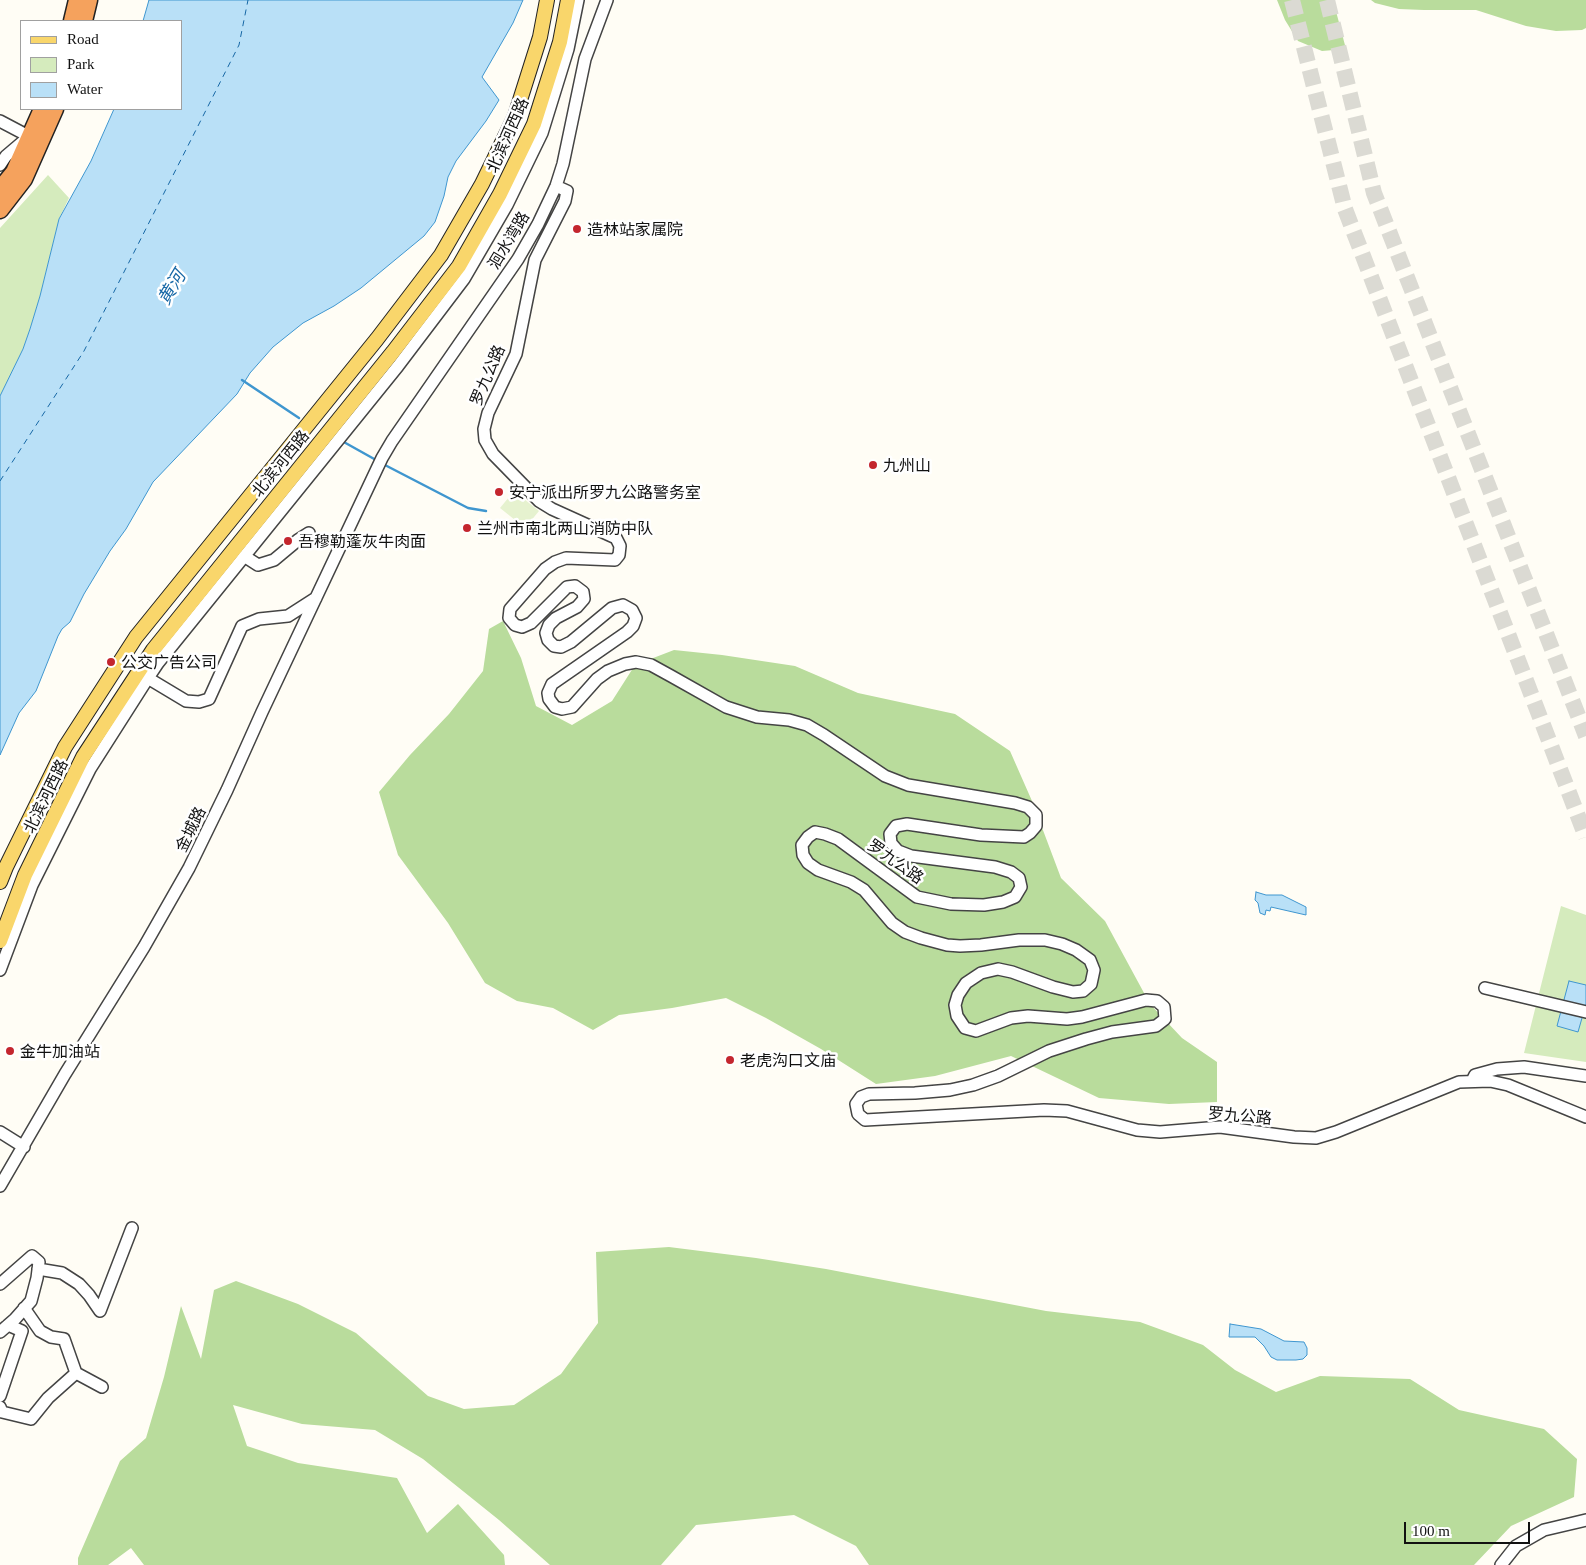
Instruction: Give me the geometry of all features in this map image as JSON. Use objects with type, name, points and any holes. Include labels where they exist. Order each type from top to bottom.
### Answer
[{"type":"highway","points":[[72,20],[77,0]]},
{"type":"highway","points":[[84,20],[89,0]]},
{"type":"highway","points":[[0,210],[24,179],[42,110]]},
{"type":"highway","points":[[0,189],[14,172],[54,110]]},
{"type":"main road","name":"北滨河西路","points":[[0,882],[65,747],[136,637],[377,339],[441,255],[482,184],[515,116],[540,37],[547,0]]},
{"type":"main road","name":"北滨河西路","points":[[0,941],[25,875],[83,757],[143,675],[153,650],[393,352],[459,266],[500,194],[534,124],[560,42],[568,0]]},
{"type":"street","points":[[0,970],[32,885],[90,768],[143,675],[158,663],[398,366],[464,279],[507,205],[542,133],[568,49],[578,0]]},
{"type":"street","name":"洄水湾路","points":[[377,470],[392,441],[518,259],[538,224],[556,186],[563,164],[585,59],[607,0]]},
{"type":"street","points":[[0,121],[35,139]]},
{"type":"street","points":[[0,165],[6,156],[35,139]]},
{"type":"street","name":"罗九公路","points":[[556,186],[567,192],[536,260],[516,354],[488,413],[484,429],[485,440],[493,454],[539,501],[552,509],[616,538],[620,546],[619,555],[614,560],[566,558],[555,562],[545,569],[510,609],[510,618],[515,625],[522,627],[531,623],[566,587],[575,586],[583,592],[584,599],[577,607],[556,618],[549,625],[546,633],[548,640],[554,646],[561,647],[571,642],[612,608],[623,606],[632,610],[636,618],[633,626],[627,632],[552,684],[548,693],[549,699],[555,707],[562,709],[572,706],[597,679],[608,671],[636,662],[651,665],[726,707],[757,717],[789,720],[807,726],[824,735],[885,776],[908,785],[1015,803],[1028,807],[1036,815],[1036,826],[1024,837],[981,835],[907,824],[896,826],[890,834],[892,843],[898,850],[911,856],[995,867],[1011,872],[1019,878],[1021,887],[1014,897],[1003,902],[984,905],[951,904],[917,897],[838,839],[825,834],[815,832],[808,837],[802,845],[803,854],[808,863],[818,870],[851,882],[864,890],[892,923],[905,932],[921,938],[947,945],[960,946],[1019,940],[1045,940],[1076,950],[1090,960],[1094,970],[1091,984],[1083,991],[1072,992],[1053,987],[1005,970],[998,969],[981,972],[966,983],[954,1005],[956,1016],[965,1028],[976,1031],[1011,1018],[1028,1016],[1066,1019],[1082,1017],[1146,1000],[1157,1001],[1164,1007],[1166,1019],[1156,1026],[1112,1032],[1086,1039],[1049,1051],[998,1076],[973,1085],[950,1090],[868,1094],[860,1097],[856,1104],[858,1114],[865,1120],[1044,1110],[1067,1111],[1138,1130],[1160,1132],[1220,1127],[1294,1137],[1316,1138],[1336,1132],[1459,1082],[1490,1081],[1508,1085],[1586,1117]]},
{"type":"street","name":"金城路","points":[[0,1186],[65,1074],[144,947],[189,868],[377,470]]},
{"type":"street","points":[[244,556],[258,565],[274,560],[309,533]]},
{"type":"street","points":[[143,675],[186,701],[199,702],[209,699],[242,626],[260,619],[288,616],[317,597]]},
{"type":"street","points":[[1485,988],[1586,1012]]},
{"type":"street","points":[[1472,1081],[1475,1075],[1497,1068],[1524,1067],[1586,1076]]},
{"type":"street","points":[[0,1132],[24,1147]]},
{"type":"street","points":[[38,1269],[62,1273],[79,1284],[100,1311],[132,1228]]},
{"type":"street","points":[[0,1284],[32,1256],[39,1262],[31,1301],[4,1328]]},
{"type":"street","points":[[24,1308],[40,1330],[51,1337],[64,1339],[76,1373],[102,1387]]},
{"type":"street","points":[[0,1396],[22,1331],[4,1328]]},
{"type":"street","points":[[0,1407],[2,1412],[31,1419],[48,1398],[76,1373]]},
{"type":"street","points":[[1501,1565],[1516,1546],[1544,1530],[1586,1520]]},
{"type":"green space","points":[[1277,0],[1333,0],[1346,49],[1322,51],[1298,41],[1285,20]]},
{"type":"green space","points":[[1371,0],[1586,0],[1586,28],[1582,30],[1556,31],[1526,26],[1476,10],[1399,9],[1375,3]]},
{"type":"green space","points":[[48,175],[69,198],[59,219],[30,329],[23,349],[0,396],[0,228]]},
{"type":"green space","points":[[514,491],[539,511],[525,528],[500,508]]},
{"type":"green space","points":[[503,621],[521,658],[536,706],[572,725],[612,701],[635,665],[674,650],[795,666],[858,693],[955,714],[1010,751],[1032,801],[1061,878],[1105,921],[1150,1004],[1182,1038],[1217,1062],[1217,1102],[1169,1104],[1099,1098],[1011,1056],[935,1076],[876,1084],[821,1049],[726,998],[619,1015],[593,1030],[553,1008],[517,1001],[485,983],[448,923],[398,855],[379,792],[410,755],[449,714],[483,671],[489,629]]},
{"type":"green space","points":[[1561,906],[1586,915],[1586,1062],[1524,1053]]},
{"type":"green space","points":[[669,1247],[826,1269],[1046,1311],[1140,1322],[1203,1345],[1235,1370],[1276,1392],[1320,1376],[1410,1379],[1459,1410],[1544,1429],[1577,1459],[1574,1497],[1511,1526],[1474,1565],[869,1565],[856,1546],[794,1515],[696,1525],[661,1565],[550,1565],[499,1520],[423,1459],[375,1430],[302,1424],[233,1405],[247,1446],[298,1463],[397,1478],[427,1533],[458,1504],[504,1555],[505,1565],[144,1565],[131,1548],[108,1565],[78,1565],[78,1558],[120,1461],[146,1438],[164,1377],[181,1306],[201,1359],[214,1290],[236,1281],[298,1304],[356,1333],[428,1396],[464,1409],[514,1405],[561,1374],[598,1323],[596,1252]]},
{"type":"water","name":"黄河","points":[[149,0],[523,0],[513,23],[482,77],[499,100],[456,161],[448,177],[435,222],[424,236],[361,288],[303,323],[273,347],[250,373],[237,394],[153,482],[126,529],[84,594],[70,622],[62,629],[58,636],[36,691],[19,713],[0,755],[0,396],[23,349],[30,329],[59,219],[91,161],[114,110],[182,110],[182,20],[143,20]]},
{"type":"water","points":[[1256,892],[1266,895],[1282,895],[1306,907],[1306,915],[1271,907],[1270,911],[1266,910],[1265,915],[1260,913],[1258,903],[1255,900]]},
{"type":"water","points":[[1569,981],[1586,985],[1586,1004],[1578,1032],[1557,1026]]},
{"type":"water","points":[[1230,1324],[1261,1329],[1284,1341],[1304,1342],[1307,1348],[1307,1355],[1303,1359],[1277,1360],[1271,1357],[1255,1337],[1229,1337]]},
{"type":"waterway","points":[[242,380],[299,418]]},
{"type":"waterway","points":[[342,441],[376,460]]},
{"type":"waterway","points":[[383,464],[468,508],[486,511]]},
{"type":"ferry route","points":[[0,481],[84,351],[239,45],[248,0]]},
{"type":"tunnel","points":[[1292,0],[1345,209],[1586,837]]},
{"type":"tunnel","points":[[1327,0],[1374,193],[1586,736]]},
{"type":"place","name":"造林站家属院","points":[[577,229]]},
{"type":"place","name":"九州山","points":[[873,465]]},
{"type":"place","name":"安宁派出所罗九公路警务室","points":[[499,492]]},
{"type":"place","name":"兰州市南北两山消防中队","points":[[467,528]]},
{"type":"place","name":"吾穆勒蓬灰牛肉面","points":[[288,541]]},
{"type":"place","name":"公交广告公司","points":[[111,662]]},
{"type":"place","name":"金牛加油站","points":[[10,1051]]},
{"type":"place","name":"老虎沟口文庙","points":[[730,1060]]}]
